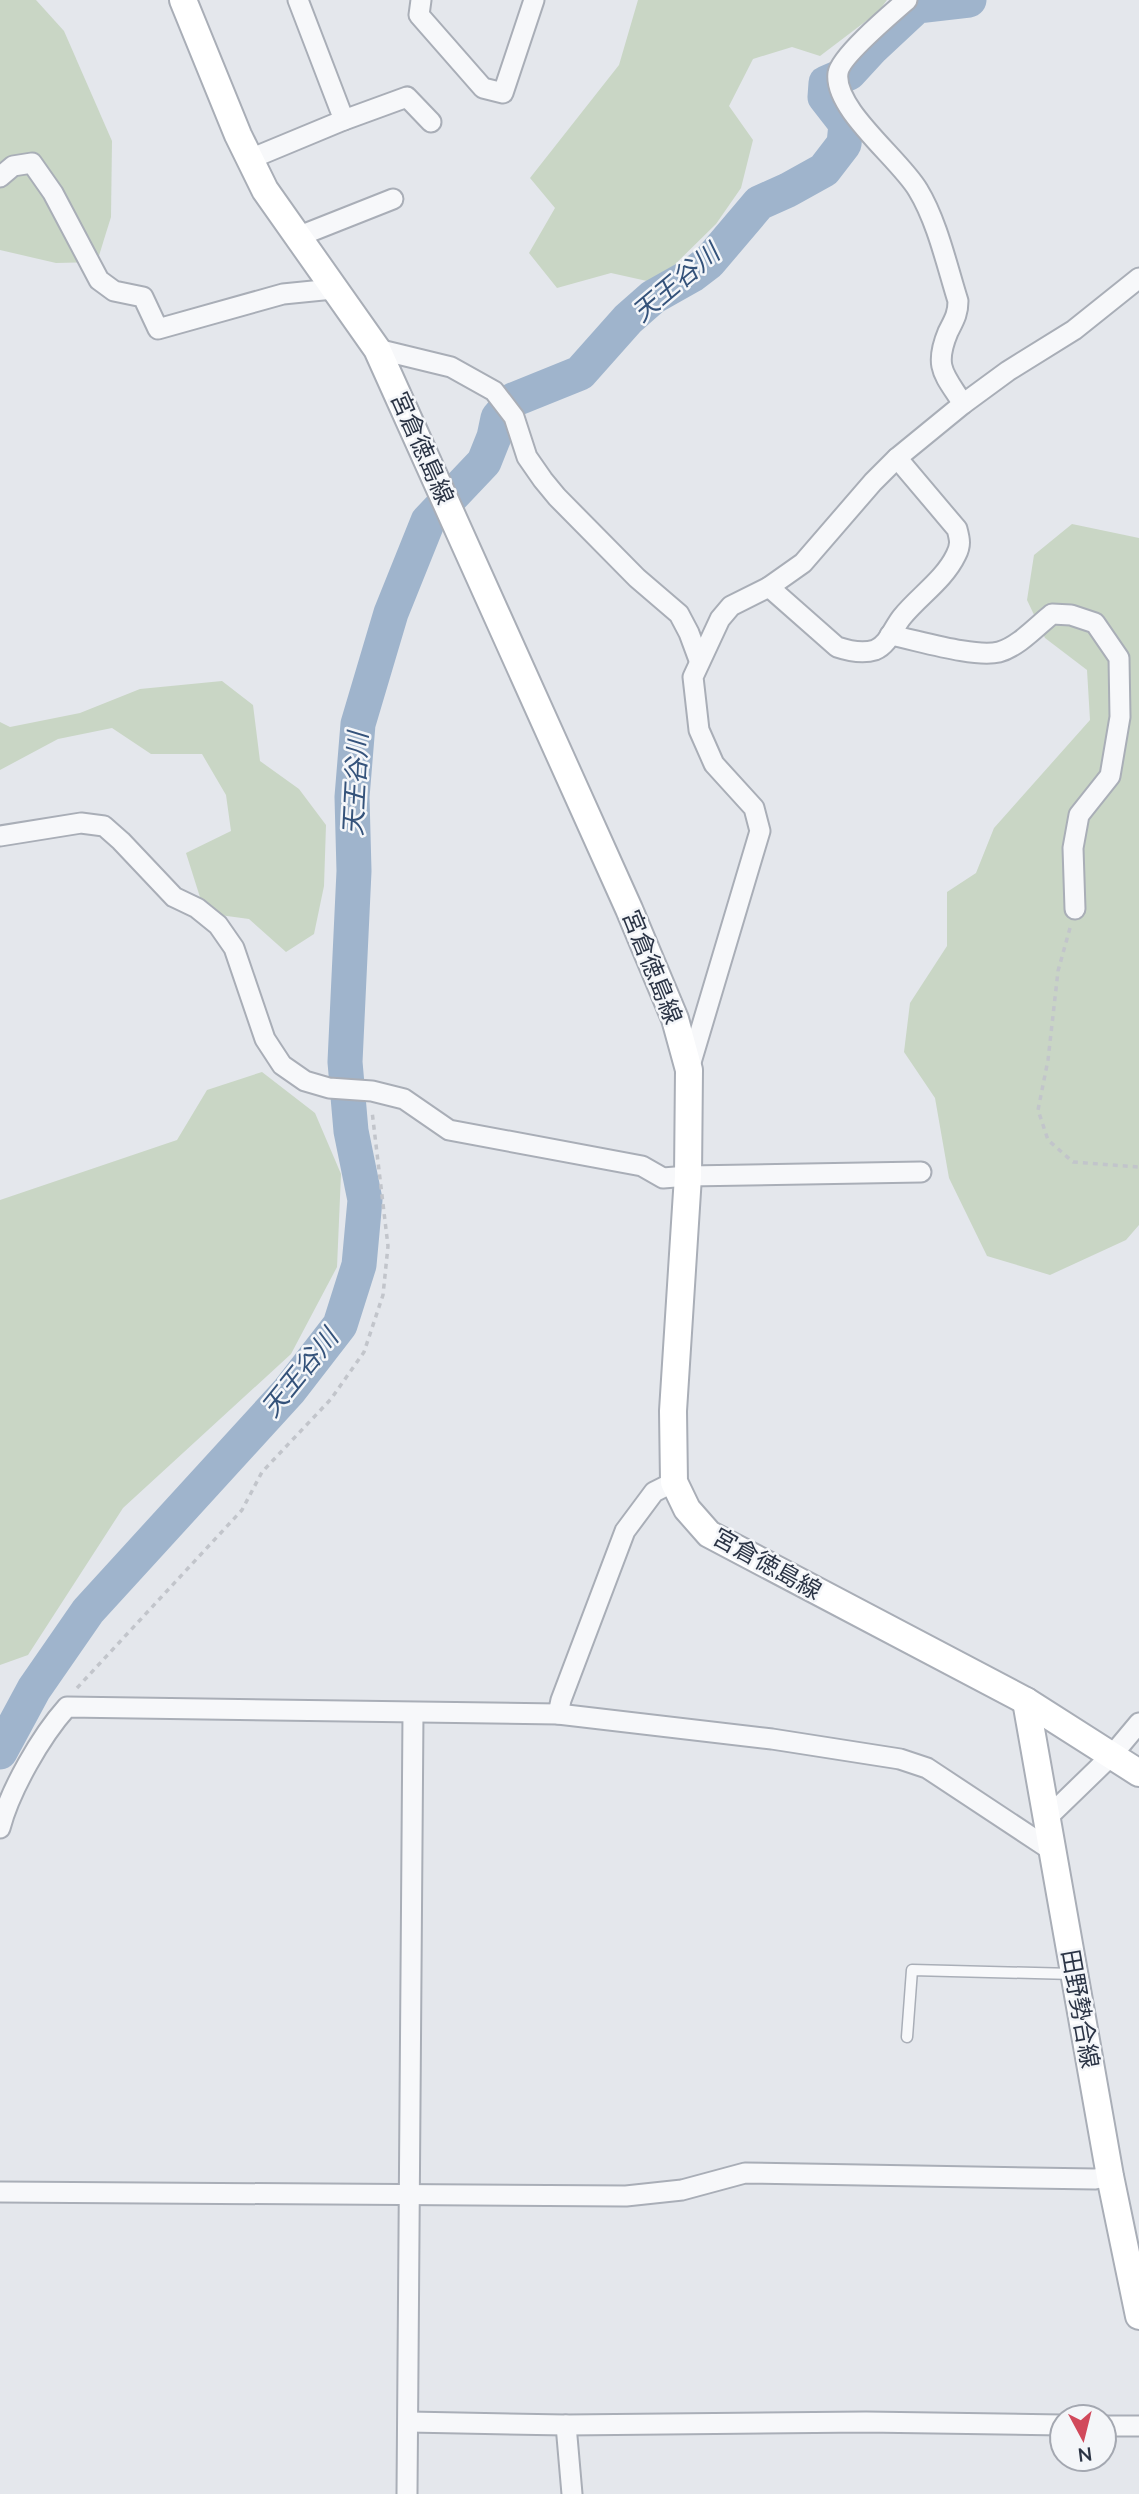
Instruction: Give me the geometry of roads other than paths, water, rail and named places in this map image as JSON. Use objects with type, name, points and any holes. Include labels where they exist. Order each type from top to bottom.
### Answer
[{"type":"main road","name":"宮倉徳島線","points":[[183,0],[265,190],[377,349],[629,909],[675,1019],[689,1070],[688,1176],[673,1411],[674,1482],[687,1509],[709,1534],[1026,1701],[1139,1773]]},
{"type":"main road","name":"田野勢合線","points":[[1026,1701],[1073,1974],[1139,2316]]},
{"type":"street","points":[[298,0],[344,120]]},
{"type":"street","points":[[421,0],[419,15],[483,88],[503,93],[534,0]]},
{"type":"street","points":[[907,0],[868,34],[838,70],[838,88],[848,106],[917,188],[926,205],[958,301],[958,315],[940,356],[941,368],[963,404]]},
{"type":"street","points":[[250,159],[407,97],[431,122]]},
{"type":"street","points":[[0,177],[12,166],[32,163],[53,193],[99,280],[114,290],[143,297],[158,330],[283,294],[333,289]]},
{"type":"street","points":[[298,237],[393,199]]},
{"type":"street","points":[[689,1070],[760,831],[754,808],[714,764],[699,730],[693,677],[720,619],[731,606],[769,587],[803,564],[897,458],[963,404],[1008,371],[1074,330],[1139,278]]},
{"type":"street","points":[[377,349],[451,367],[494,391],[509,410],[527,457],[543,480],[637,578],[678,614],[689,633],[699,660]]},
{"type":"street","points":[[769,587],[837,647],[850,652],[877,649],[902,617],[950,566],[961,543],[957,529],[897,458]]},
{"type":"street","points":[[890,635],[982,654],[1000,652],[1052,614],[1070,615],[1095,622],[1119,658],[1121,717],[1110,776],[1079,815],[1073,848],[1075,909]]},
{"type":"street","points":[[0,836],[82,823],[104,826],[174,897],[197,908],[223,933],[234,948],[265,1039],[282,1065],[305,1081],[404,1099],[449,1130],[642,1166],[663,1178],[921,1172]]},
{"type":"street","points":[[558,1714],[625,1531],[654,1492],[674,1482]]},
{"type":"street","points":[[0,1828],[4,1814],[30,1762],[53,1723],[67,1707],[558,1714],[772,1739],[900,1759],[927,1768],[1051,1850]]},
{"type":"street","points":[[407,2494],[413,1713]]},
{"type":"street","points":[[1045,1819],[1112,1754],[1139,1723]]},
{"type":"street","points":[[0,2192],[626,2196],[682,2190],[745,2173],[1095,2179],[1111,2176]]},
{"type":"street","points":[[409,2422],[566,2425],[866,2422],[1048,2425]]},
{"type":"street","points":[[566,2425],[572,2494]]},
{"type":"street","points":[[1118,2426],[1139,2427]]},
{"type":"lane","points":[[907,2037],[912,1970],[1073,1974]]},
{"type":"waterway","name":"天王谷川","points":[[0,1752],[34,1689],[88,1611],[289,1391],[340,1325],[359,1265],[365,1200],[351,1131],[345,1062],[354,871],[352,797],[358,724],[391,613],[428,521],[484,462],[498,418],[513,400],[580,373],[628,319],[653,297],[709,262],[759,203],[824,170],[844,144],[846,124],[825,97],[826,83],[849,73],[917,6],[969,0]]}]
